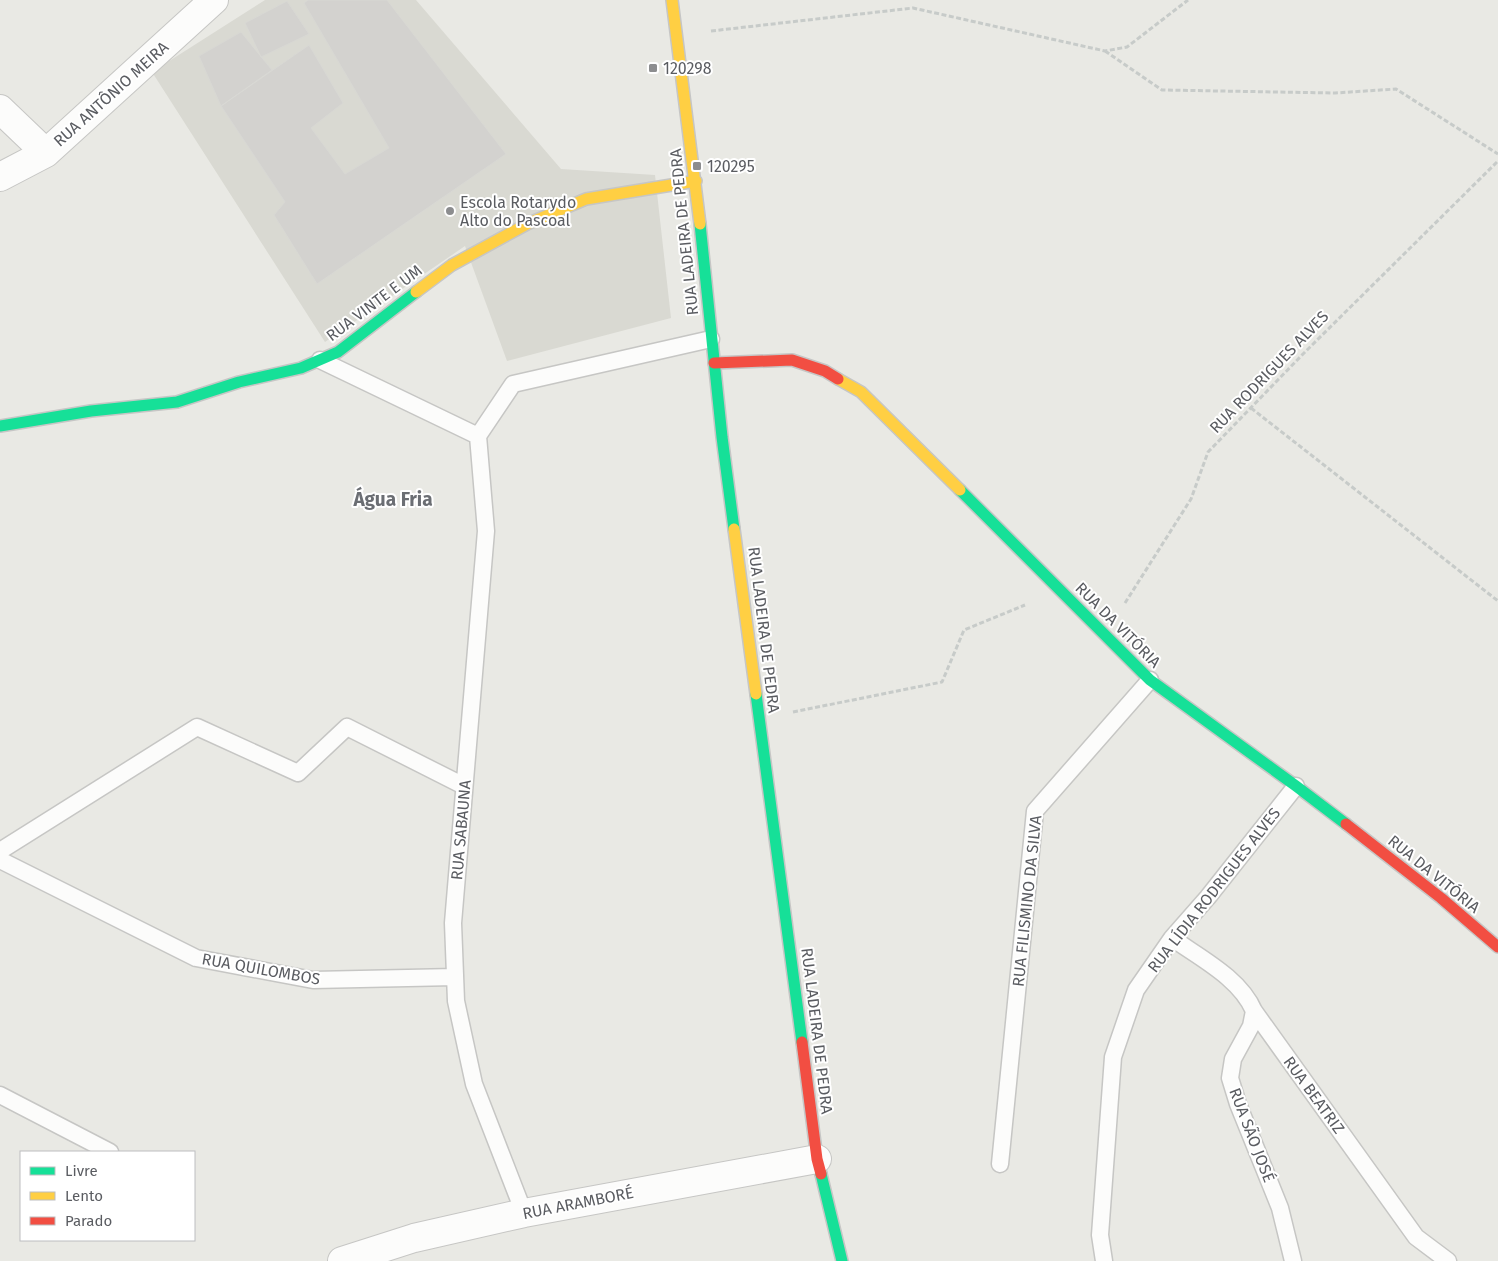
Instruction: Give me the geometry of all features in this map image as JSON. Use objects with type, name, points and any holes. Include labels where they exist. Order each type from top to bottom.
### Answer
[{"type":"street","name":"RUA ANTÔNIO MEIRA","points":[[0,177],[46,153],[214,0]]},
{"type":"street","name":"RUA LADEIRA DE PEDRA","points":[[672,0],[696,181],[714,363],[817,1159],[842,1261]]},
{"type":"street","points":[[0,108],[46,153]]},
{"type":"street","name":"RUA VINTE E UM","points":[[0,426],[91,411],[177,402],[239,382],[301,368],[338,352],[452,265],[527,224],[586,199],[696,181]]},
{"type":"street","name":"RUA DA VITÓRIA","points":[[714,363],[792,360],[825,371],[861,392],[1150,680],[1296,786],[1496,942]]},
{"type":"street","name":"RUA ARAMBORÉ","points":[[342,1261],[414,1238],[524,1213],[817,1159]]},
{"type":"lane","points":[[320,360],[478,436],[513,384],[711,339]]},
{"type":"lane","name":"RUA SABAUNA","points":[[478,436],[486,531],[453,923],[456,1001],[474,1084],[524,1213]]},
{"type":"lane","name":"RUA FILISMINO DA SILVA","points":[[1000,1164],[1035,811],[1150,680]]},
{"type":"lane","points":[[0,851],[197,727],[298,774],[347,727],[464,786]]},
{"type":"lane","name":"RUA LÍDIA RODRIGUES ALVES","points":[[1104,1261],[1100,1235],[1113,1056],[1136,990],[1172,938],[1208,897],[1296,786]]},
{"type":"lane","name":"RUA QUILOMBOS","points":[[0,860],[196,958],[313,980],[455,976]]},
{"type":"lane","name":"RUA BEATRIZ","points":[[1172,938],[1234,982],[1249,999],[1254,1011],[1416,1237],[1448,1261]]},
{"type":"lane","name":"RUA SÃO JOSÉ","points":[[1254,1011],[1250,1026],[1233,1059],[1230,1078],[1238,1104],[1280,1208],[1293,1261]]},
{"type":"lane","points":[[0,1094],[108,1151]]},
{"type":"path","points":[[1105,51],[1127,47],[1188,0]]},
{"type":"path","points":[[677,35],[913,8],[1105,51],[1162,90],[1336,93],[1396,89],[1498,154]]},
{"type":"path","name":"RUA RODRIGUES ALVES","points":[[1105,636],[1191,499],[1208,452],[1302,354],[1498,161]]},
{"type":"path","points":[[1251,408],[1498,601]]},
{"type":"path","points":[[759,719],[942,682],[964,630],[1060,590]]},
{"type":"shaded area","name":"Escola Rotarydo Alto do Pascoal","points":[[265,0],[416,0],[561,169],[655,175],[671,318],[507,361],[465,246],[325,342],[152,72]]},
{"type":"building","points":[[308,0],[387,0],[506,154],[317,284],[274,215],[285,202],[221,106],[309,45],[343,103],[311,128],[345,174],[389,148],[304,3]]},
{"type":"building","points":[[287,1],[309,34],[261,57],[245,23]]},
{"type":"building","points":[[241,32],[272,70],[221,106],[199,56]]},
{"type":"traffic: fast","points":[[700,224],[722,437],[734,529]]},
{"type":"traffic: fast","points":[[0,426],[91,411],[177,402],[239,382],[301,368],[338,352],[416,292]]},
{"type":"traffic: fast","points":[[960,490],[1150,680],[1346,824]]},
{"type":"traffic: fast","points":[[756,694],[802,1042]]},
{"type":"traffic: fast","points":[[821,1174],[842,1261]]},
{"type":"traffic: slow","points":[[672,0],[700,224]]},
{"type":"traffic: slow","points":[[416,292],[452,265],[527,224],[586,199],[696,181]]},
{"type":"traffic: slow","points":[[838,379],[861,392],[960,490]]},
{"type":"traffic: slow","points":[[734,529],[756,694]]},
{"type":"traffic: jam","points":[[714,363],[792,360],[825,371],[838,379]]},
{"type":"traffic: jam","points":[[1346,824],[1441,898],[1498,947]]},
{"type":"traffic: jam","points":[[802,1042],[817,1159],[821,1174]]},
{"type":"place","name":"120298","points":[[653,68]]},
{"type":"place","name":"120295","points":[[697,166]]},
{"type":"place","name":"Escola Rotarydo Alto do Pascoal","points":[[450,211]]},
{"type":"district","name":"Água Fria","points":[[393,499]]}]
